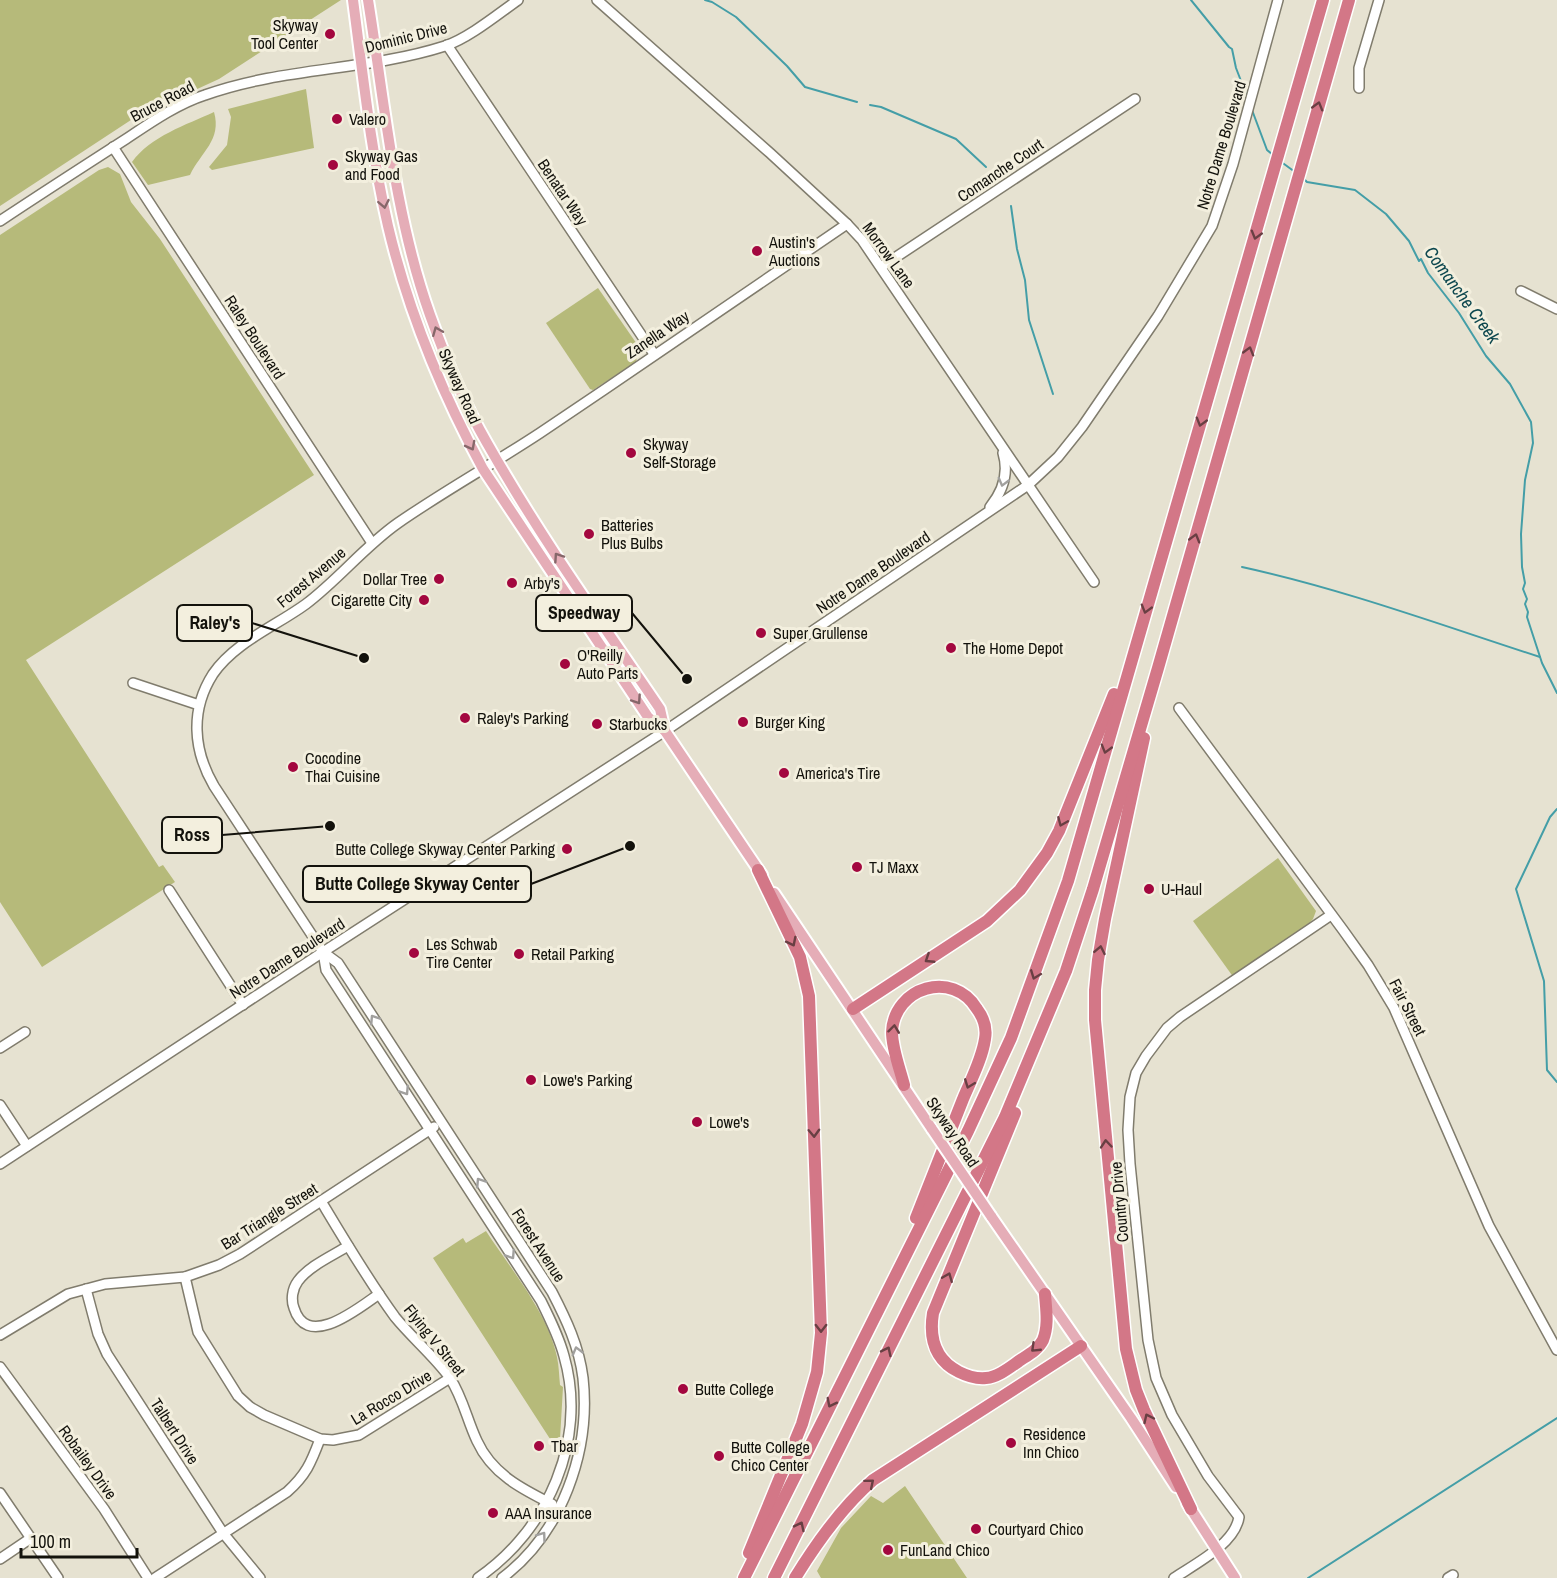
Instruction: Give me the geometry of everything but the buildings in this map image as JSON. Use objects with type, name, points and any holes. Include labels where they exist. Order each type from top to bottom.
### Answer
[{"type":"highway","points":[[744,1578],[968,1131],[1015,1028],[1068,881],[1323,0]]},
{"type":"highway","points":[[774,1578],[1005,1117],[1034,1052],[1073,950],[1158,668],[1349,0]]},
{"type":"highway","points":[[853,1009],[987,921],[1020,890],[1035,871],[1059,831],[1139,632]]},
{"type":"highway","points":[[1158,668],[1154,702],[1144,737],[1098,960],[1095,1020],[1126,1348],[1136,1390],[1144,1410],[1191,1509]]},
{"type":"highway","points":[[739,1578],[802,1424],[817,1372],[821,1333],[809,996],[800,957],[758,870]]},
{"type":"highway","points":[[886,1294],[968,1088],[985,1037],[982,1016],[966,994],[952,988],[930,987],[908,999],[900,1010],[893,1022],[892,1035],[904,1085]]},
{"type":"highway","points":[[1034,1052],[1020,1101],[933,1314],[931,1328],[934,1344],[941,1359],[951,1368],[969,1376],[987,1378],[1003,1372],[1034,1352],[1042,1341],[1046,1326],[1046,1294]]},
{"type":"highway","points":[[795,1578],[809,1554],[850,1500],[873,1480],[1081,1346]]},
{"type":"main road","name":"Skyway Road","points":[[354,0],[361,64],[388,226],[417,322],[463,432],[483,469],[648,717],[665,731],[1191,1509],[1235,1578]]},
{"type":"main road","name":"Skyway Road","points":[[368,0],[393,168],[414,262],[430,314],[485,441],[532,518],[660,709],[665,731]]},
{"type":"street","name":"Dominic Drive","points":[[361,64],[447,45],[481,26],[518,0]]},
{"type":"street","name":"Morrow Lane","points":[[597,0],[656,50],[863,241],[1094,582]]},
{"type":"street","name":"Notre Dame Boulevard","points":[[0,1164],[665,731],[1028,485],[1058,457],[1082,427],[1158,316],[1212,226],[1233,164],[1278,0]]},
{"type":"street","points":[[1359,88],[1359,68],[1379,0]]},
{"type":"street","name":"Benatar Way","points":[[447,45],[654,354]]},
{"type":"street","name":"Bruce Road","points":[[0,220],[152,122],[203,95],[251,81],[296,72],[361,64]]},
{"type":"street","name":"Comanche Court","points":[[881,267],[1135,99]]},
{"type":"street","name":"Raley Boulevard","points":[[113,147],[372,543]]},
{"type":"street","name":"Zanella Way","points":[[483,469],[847,224]]},
{"type":"street","points":[[1521,291],[1557,309]]},
{"type":"street","points":[[984,514],[999,496],[1005,478],[1005,460],[1001,445]]},
{"type":"street","name":"Forest Avenue","points":[[483,469],[372,543],[307,603],[233,653],[214,673],[200,705],[196,726],[197,743],[207,773],[323,952],[338,963],[552,1292],[568,1323],[577,1348],[583,1376],[585,1410],[574,1473],[560,1508],[547,1531],[530,1552],[502,1578]]},
{"type":"street","points":[[133,683],[200,705]]},
{"type":"street","name":"Fair Street","points":[[1179,708],[1368,965],[1394,1008],[1489,1226],[1557,1350]]},
{"type":"street","points":[[169,890],[243,1005]]},
{"type":"street","name":"Country Drive","points":[[1216,1549],[1238,1526],[1239,1517],[1221,1496],[1195,1456],[1155,1378],[1148,1340],[1130,1164],[1128,1130],[1130,1097],[1136,1073],[1167,1028],[1331,915]]},
{"type":"street","name":"Forest Avenue","points":[[323,952],[326,970],[541,1301],[555,1328],[565,1358],[570,1390],[570,1428],[566,1453],[547,1502],[522,1539],[505,1557],[478,1578]]},
{"type":"street","points":[[0,1048],[25,1032]]},
{"type":"street","points":[[0,1105],[27,1146]]},
{"type":"street","name":"Bar Triangle Street","points":[[0,1335],[60,1299],[86,1289],[105,1284],[185,1277],[219,1265],[240,1254],[441,1122]]},
{"type":"street","name":"Flying V Street","points":[[321,1201],[379,1294],[450,1378],[485,1457],[498,1471],[522,1489],[560,1508]]},
{"type":"street","points":[[348,1246],[298,1281],[293,1290],[292,1303],[295,1312],[303,1321],[324,1327],[335,1323],[379,1294]]},
{"type":"street","name":"La Rocco Drive","points":[[185,1277],[198,1332],[238,1396],[250,1407],[264,1415],[320,1439],[333,1440],[359,1436],[450,1378]]},
{"type":"street","name":"Talbert Drive","points":[[86,1289],[98,1334],[107,1354],[224,1533],[260,1578]]},
{"type":"street","name":"Robailey Drive","points":[[0,1367],[98,1500],[148,1578]]},
{"type":"street","points":[[155,1578],[287,1492],[300,1480],[309,1467],[320,1439]]},
{"type":"street","points":[[0,1493],[58,1578]]},
{"type":"street","points":[[0,1559],[31,1538]]},
{"type":"street","points":[[1174,1578],[1216,1549]]},
{"type":"green space","points":[[0,0],[341,0],[219,79],[134,118],[0,206]]},
{"type":"green space","points":[[306,89],[314,148],[212,170],[209,167],[227,145],[231,117],[228,109]]},
{"type":"green space","points":[[214,112],[216,122],[213,138],[190,175],[148,185],[132,162],[140,153],[159,138]]},
{"type":"green space","points":[[108,167],[120,174],[131,202],[160,239],[314,475],[26,660],[159,867],[163,865],[175,882],[42,967],[0,902],[0,235],[99,170]]},
{"type":"green space","points":[[598,288],[639,347],[636,362],[593,390],[590,389],[546,323]]},
{"type":"green space","points":[[1278,858],[1316,911],[1306,927],[1234,978],[1193,921]]},
{"type":"green space","points":[[486,1231],[527,1291],[552,1340],[558,1360],[560,1385],[563,1387],[560,1439],[552,1442],[433,1258],[463,1238],[466,1243]]},
{"type":"green space","name":"FunLand Chico","points":[[905,1486],[967,1578],[821,1578],[817,1571],[841,1528],[871,1496],[883,1503]]},
{"type":"waterway","points":[[705,0],[736,17],[787,66],[805,87],[857,102]]},
{"type":"waterway","name":"Comanche Creek","points":[[1191,0],[1232,49],[1236,68],[1248,99]]},
{"type":"waterway","points":[[870,105],[881,107],[956,139],[986,167]]},
{"type":"waterway","name":"Comanche Creek","points":[[1252,110],[1267,150],[1273,155]]},
{"type":"waterway","name":"Comanche Creek","points":[[1280,161],[1295,172]]},
{"type":"waterway","name":"Comanche Creek","points":[[1304,179],[1307,182],[1355,190],[1386,214],[1409,241],[1419,261],[1421,259],[1428,273],[1459,313],[1486,356],[1510,384],[1531,422],[1533,443],[1525,480],[1521,534],[1525,583],[1523,589],[1527,599],[1525,604],[1527,617],[1542,663],[1557,693]]},
{"type":"waterway","points":[[1011,206],[1017,249],[1025,280],[1029,320],[1053,394]]},
{"type":"waterway","points":[[1242,567],[1355,597],[1540,657]]},
{"type":"waterway","name":"Comanche Creek","points":[[1557,809],[1550,817],[1516,889],[1544,981],[1547,1070],[1557,1082]]},
{"type":"waterway","points":[[1308,1578],[1557,1418]]},
{"type":"place","name":"Skyway Tool Center","points":[[330,34]]},
{"type":"place","name":"Valero","points":[[337,119]]},
{"type":"place","name":"Skyway Gas and Food","points":[[333,165]]},
{"type":"place","name":"Austin's Auctions","points":[[757,251]]},
{"type":"place","name":"Skyway Self-Storage","points":[[631,453]]},
{"type":"place","name":"Batteries Plus Bulbs","points":[[589,534]]},
{"type":"place","name":"Dollar Tree","points":[[439,579]]},
{"type":"place","name":"Arby's","points":[[512,583]]},
{"type":"place","name":"Cigarette City","points":[[424,600]]},
{"type":"place","name":"Super Grullense","points":[[761,633]]},
{"type":"place","name":"The Home Depot","points":[[951,648]]},
{"type":"place","name":"Raley's","points":[[364,658]]},
{"type":"place","name":"O'Reilly Auto Parts","points":[[565,664]]},
{"type":"place","name":"Speedway","points":[[687,679]]},
{"type":"place","name":"Raley's Parking","points":[[465,718]]},
{"type":"place","name":"Burger King","points":[[743,722]]},
{"type":"place","name":"Starbucks","points":[[597,724]]},
{"type":"place","name":"Cocodine Thai Cuisine","points":[[293,767]]},
{"type":"place","name":"America's Tire","points":[[784,773]]},
{"type":"place","name":"Ross","points":[[330,826]]},
{"type":"place","name":"Butte College Skyway Center","points":[[630,846]]},
{"type":"place","name":"Butte College Skyway Center Parking","points":[[567,849]]},
{"type":"place","name":"TJ Maxx","points":[[857,867]]},
{"type":"place","name":"U-Haul","points":[[1149,889]]},
{"type":"place","name":"Les Schwab Tire Center","points":[[414,953]]},
{"type":"place","name":"Retail Parking","points":[[519,954]]},
{"type":"place","name":"Lowe's Parking","points":[[531,1080]]},
{"type":"place","name":"Lowe's","points":[[697,1122]]},
{"type":"place","name":"Butte College","points":[[683,1389]]},
{"type":"place","name":"Residence Inn Chico","points":[[1011,1443]]},
{"type":"place","name":"Tbar","points":[[539,1446]]},
{"type":"place","name":"Butte College Chico Center","points":[[719,1456]]},
{"type":"place","name":"AAA Insurance","points":[[493,1513]]},
{"type":"place","name":"Courtyard Chico","points":[[976,1529]]},
{"type":"place","name":"FunLand Chico","points":[[888,1550]]}]
